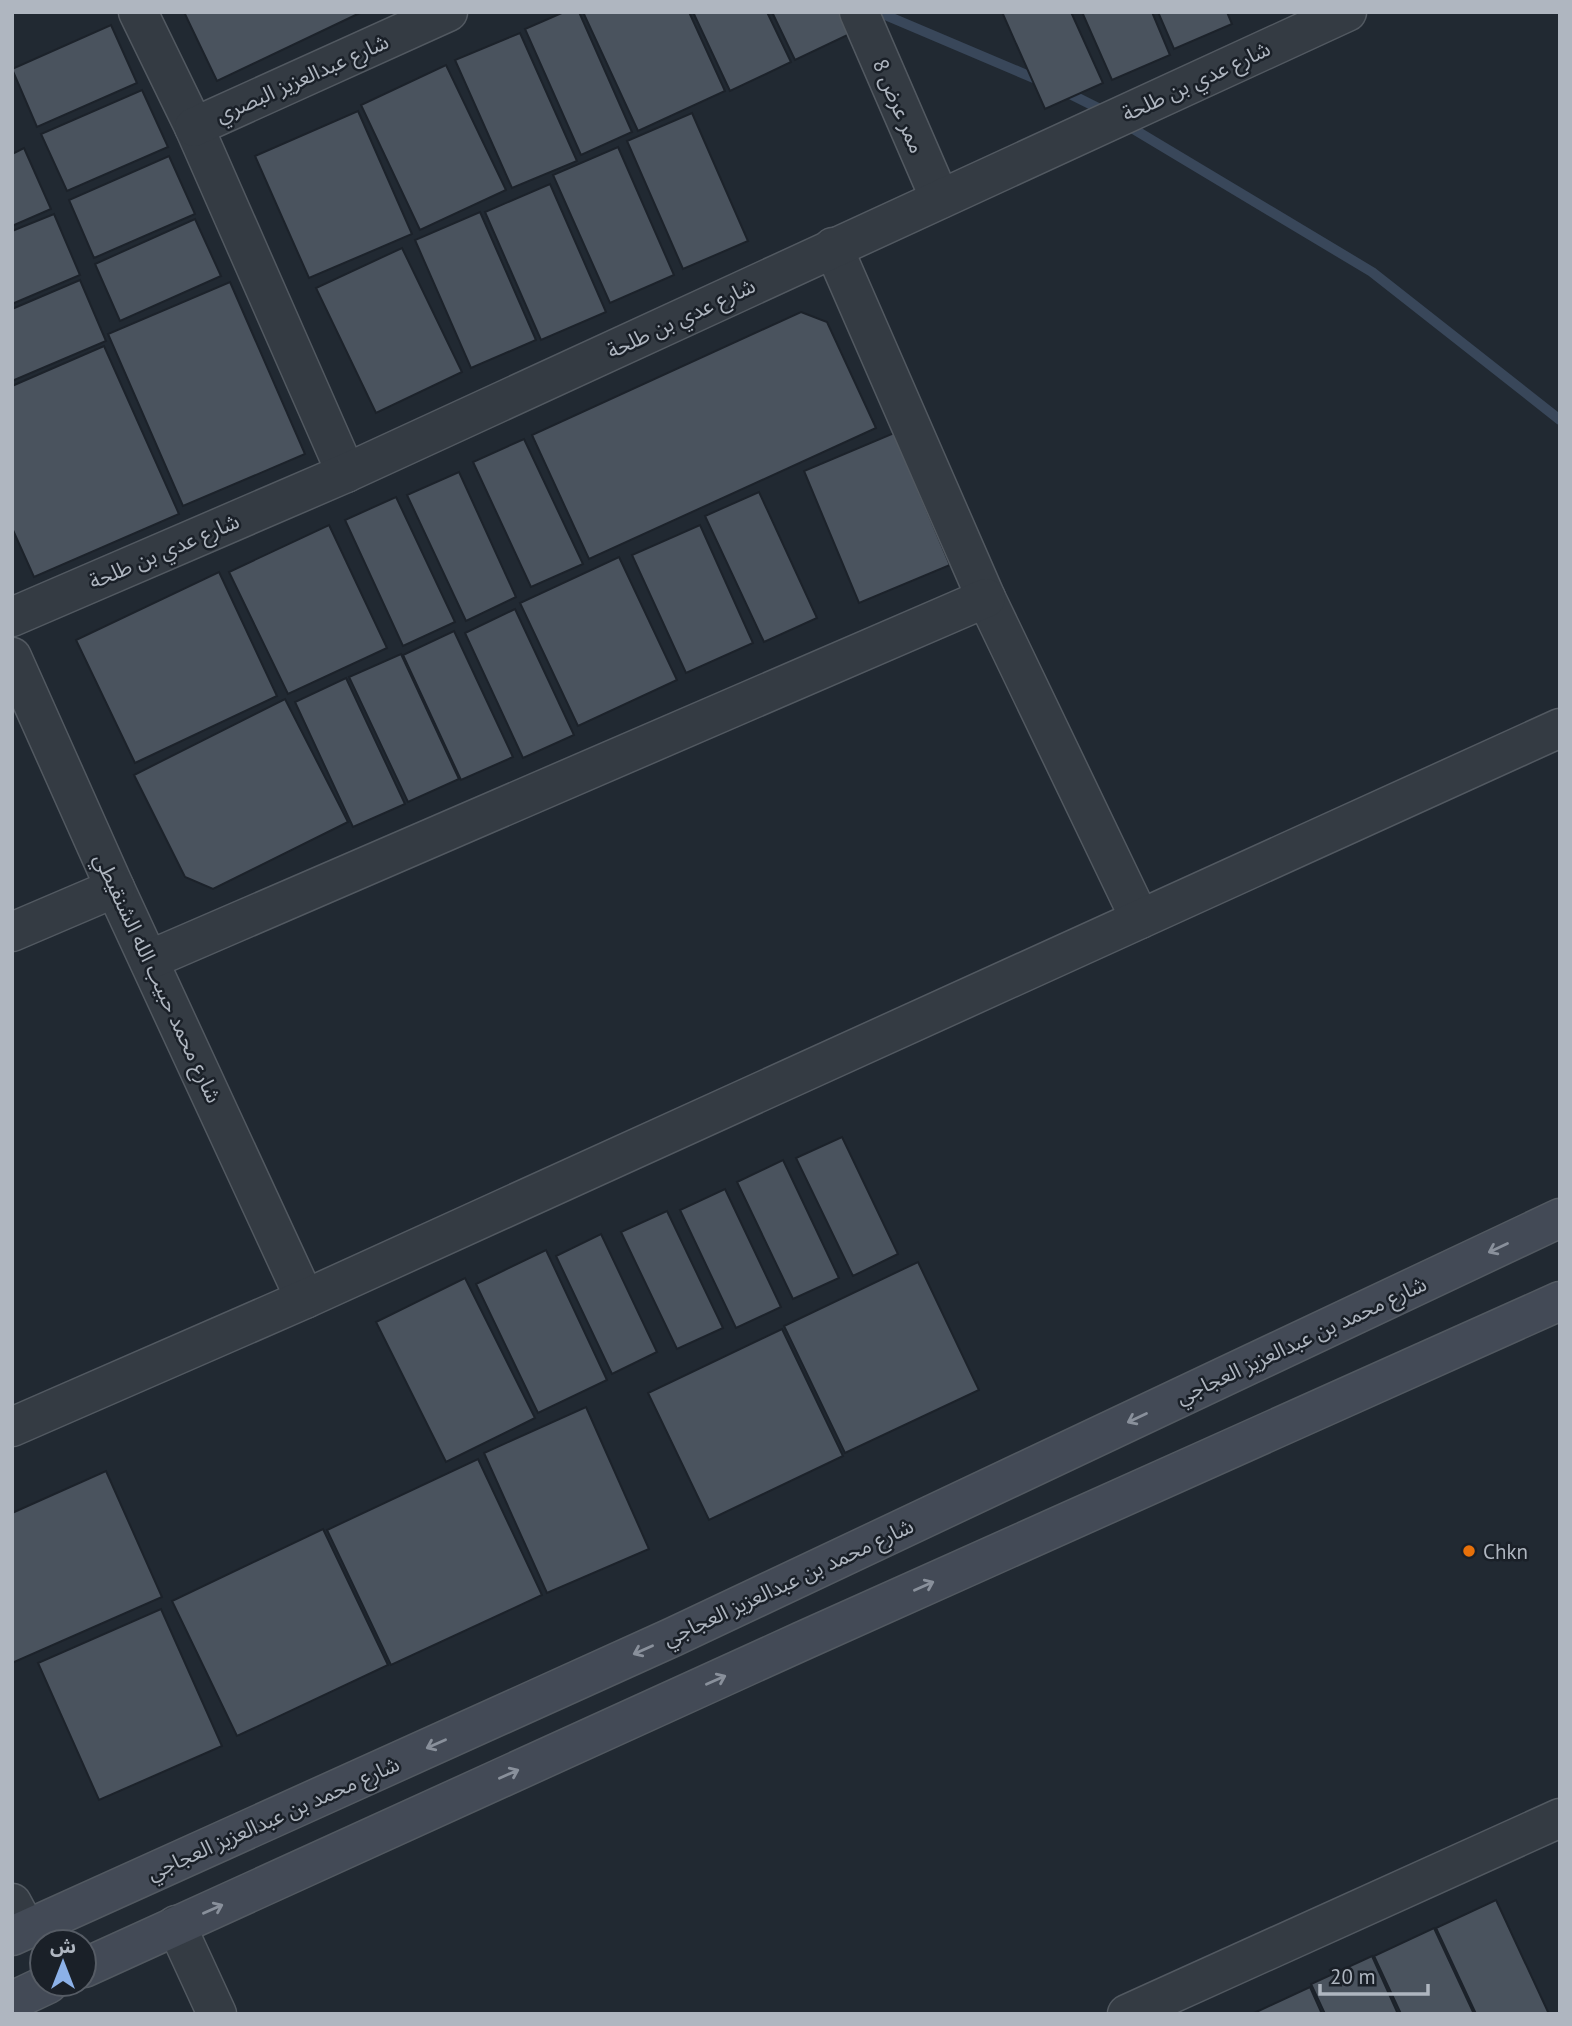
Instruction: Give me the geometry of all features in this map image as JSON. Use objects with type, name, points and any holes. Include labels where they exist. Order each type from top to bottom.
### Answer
[{"type":"street","points":[[138,12],[194,127],[346,473]]},
{"type":"street","name":"شارع عبدالعزيز البصري","points":[[194,127],[448,12]]},
{"type":"street","name":"ممر عرض 8","points":[[859,12],[940,199]]},
{"type":"street","name":"شارع عدي بن طلحة","points":[[12,617],[346,473],[1347,12]]},
{"type":"street","points":[[833,247],[986,598],[1140,919]]},
{"type":"street","points":[[149,960],[986,598]]},
{"type":"street","name":"شارع محمد حبيب الله الشنقيطي","points":[[12,657],[115,888],[305,1299]]},
{"type":"street","points":[[12,1427],[305,1299],[1560,728]]},
{"type":"street","points":[[12,932],[115,888]]},
{"type":"street","name":"شارع محمد بن عبدالعزيز العجاجي","points":[[17,1923],[685,1631],[1560,1218]]},
{"type":"street","points":[[98,1962],[802,1641],[1560,1301]]},
{"type":"street","points":[[1127,2014],[1560,1818]]},
{"type":"street","points":[[176,1926],[216,2014]]},
{"type":"street","points":[[12,2001],[28,1993]]},
{"type":"building","points":[[184,12],[362,12],[217,81]]},
{"type":"building","points":[[564,12],[579,12],[632,132],[581,155],[525,29]]},
{"type":"building","points":[[583,12],[689,12],[725,91],[638,131]]},
{"type":"building","points":[[693,12],[767,12],[791,62],[730,91]]},
{"type":"building","points":[[772,12],[847,12],[856,31],[795,60]]},
{"type":"building","points":[[1002,12],[1071,12],[1103,83],[1045,109]]},
{"type":"building","points":[[1082,12],[1152,12],[1170,55],[1112,80]]},
{"type":"building","points":[[1158,12],[1227,12],[1232,24],[1174,49]]},
{"type":"building","points":[[111,25],[137,83],[37,127],[12,69]]},
{"type":"building","points":[[520,33],[577,161],[512,188],[455,60]]},
{"type":"building","points":[[446,65],[506,190],[420,230],[361,105]]},
{"type":"building","points":[[142,90],[168,147],[67,191],[41,134]]},
{"type":"building","points":[[358,111],[412,234],[309,278],[255,156]]},
{"type":"building","points":[[692,113],[748,241],[683,269],[627,141]]},
{"type":"building","points":[[618,147],[674,275],[610,303],[553,175]]},
{"type":"building","points":[[24,148],[51,209],[12,226],[12,154]]},
{"type":"building","points":[[169,156],[195,214],[94,258],[69,200]]},
{"type":"building","points":[[550,184],[606,312],[541,340],[485,212]]},
{"type":"building","points":[[480,212],[536,340],[471,368],[415,240]]},
{"type":"building","points":[[54,214],[80,275],[12,304],[12,231]]},
{"type":"building","points":[[195,219],[221,276],[120,321],[95,264]]},
{"type":"building","points":[[402,248],[462,372],[376,413],[316,288]]},
{"type":"building","points":[[80,280],[106,341],[12,381],[12,309]]},
{"type":"building","points":[[230,282],[305,454],[183,506],[108,334]]},
{"type":"building","points":[[801,312],[827,322],[876,428],[589,559],[532,435]]},
{"type":"building","points":[[104,346],[179,514],[34,577],[12,528],[12,386]]},
{"type":"building","points":[[894,433],[950,565],[859,603],[804,471]]},
{"type":"building","points":[[524,439],[583,564],[531,587],[473,462]]},
{"type":"building","points":[[459,472],[516,597],[466,621],[407,495]]},
{"type":"building","points":[[759,492],[817,618],[764,642],[705,516]]},
{"type":"building","points":[[396,497],[455,622],[403,646],[345,520]]},
{"type":"building","points":[[329,525],[387,648],[288,694],[229,572]]},
{"type":"building","points":[[700,525],[753,643],[686,673],[632,555]]},
{"type":"building","points":[[619,557],[677,680],[578,726],[520,603]]},
{"type":"building","points":[[219,572],[277,696],[135,763],[76,640]]},
{"type":"building","points":[[515,609],[574,735],[523,758],[465,633]]},
{"type":"building","points":[[454,631],[513,757],[461,780],[403,655]]},
{"type":"building","points":[[401,654],[459,779],[408,802],[349,677]]},
{"type":"building","points":[[346,678],[405,804],[353,827],[295,702]]},
{"type":"building","points":[[285,699],[348,822],[213,889],[185,877],[134,775]]},
{"type":"building","points":[[842,1137],[898,1254],[853,1276],[796,1158]]},
{"type":"building","points":[[783,1160],[839,1278],[793,1299],[737,1182]]},
{"type":"building","points":[[725,1189],[781,1307],[736,1328],[680,1210]]},
{"type":"building","points":[[667,1211],[723,1328],[677,1349],[621,1232]]},
{"type":"building","points":[[601,1234],[657,1352],[612,1374],[556,1256]]},
{"type":"building","points":[[546,1250],[607,1380],[538,1413],[476,1284]]},
{"type":"building","points":[[918,1262],[979,1390],[845,1453],[784,1326]]},
{"type":"building","points":[[465,1278],[535,1418],[446,1462],[376,1322]]},
{"type":"building","points":[[782,1329],[843,1456],[709,1520],[648,1393]]},
{"type":"building","points":[[586,1407],[649,1549],[547,1593],[484,1453]]},
{"type":"building","points":[[478,1459],[542,1595],[391,1665],[327,1530]]},
{"type":"building","points":[[106,1471],[162,1597],[12,1663],[12,1513]]},
{"type":"building","points":[[323,1529],[388,1665],[237,1736],[172,1601]]},
{"type":"building","points":[[161,1609],[222,1746],[99,1800],[38,1663]]},
{"type":"building","points":[[1496,1900],[1549,2014],[1476,2014],[1436,1928]]},
{"type":"building","points":[[1434,1928],[1474,2014],[1401,2014],[1374,1956]]},
{"type":"building","points":[[1372,1956],[1398,2014],[1325,2014],[1311,1984]]},
{"type":"building","points":[[1310,1987],[1322,2014],[1252,2014]]},
{"type":"waterway","points":[[878,12],[1043,82]]},
{"type":"waterway","points":[[1064,91],[1106,112]]},
{"type":"waterway","points":[[1125,124],[1372,272],[1560,420]]},
{"type":"place","name":"Chkn","points":[[1469,1551]]}]
